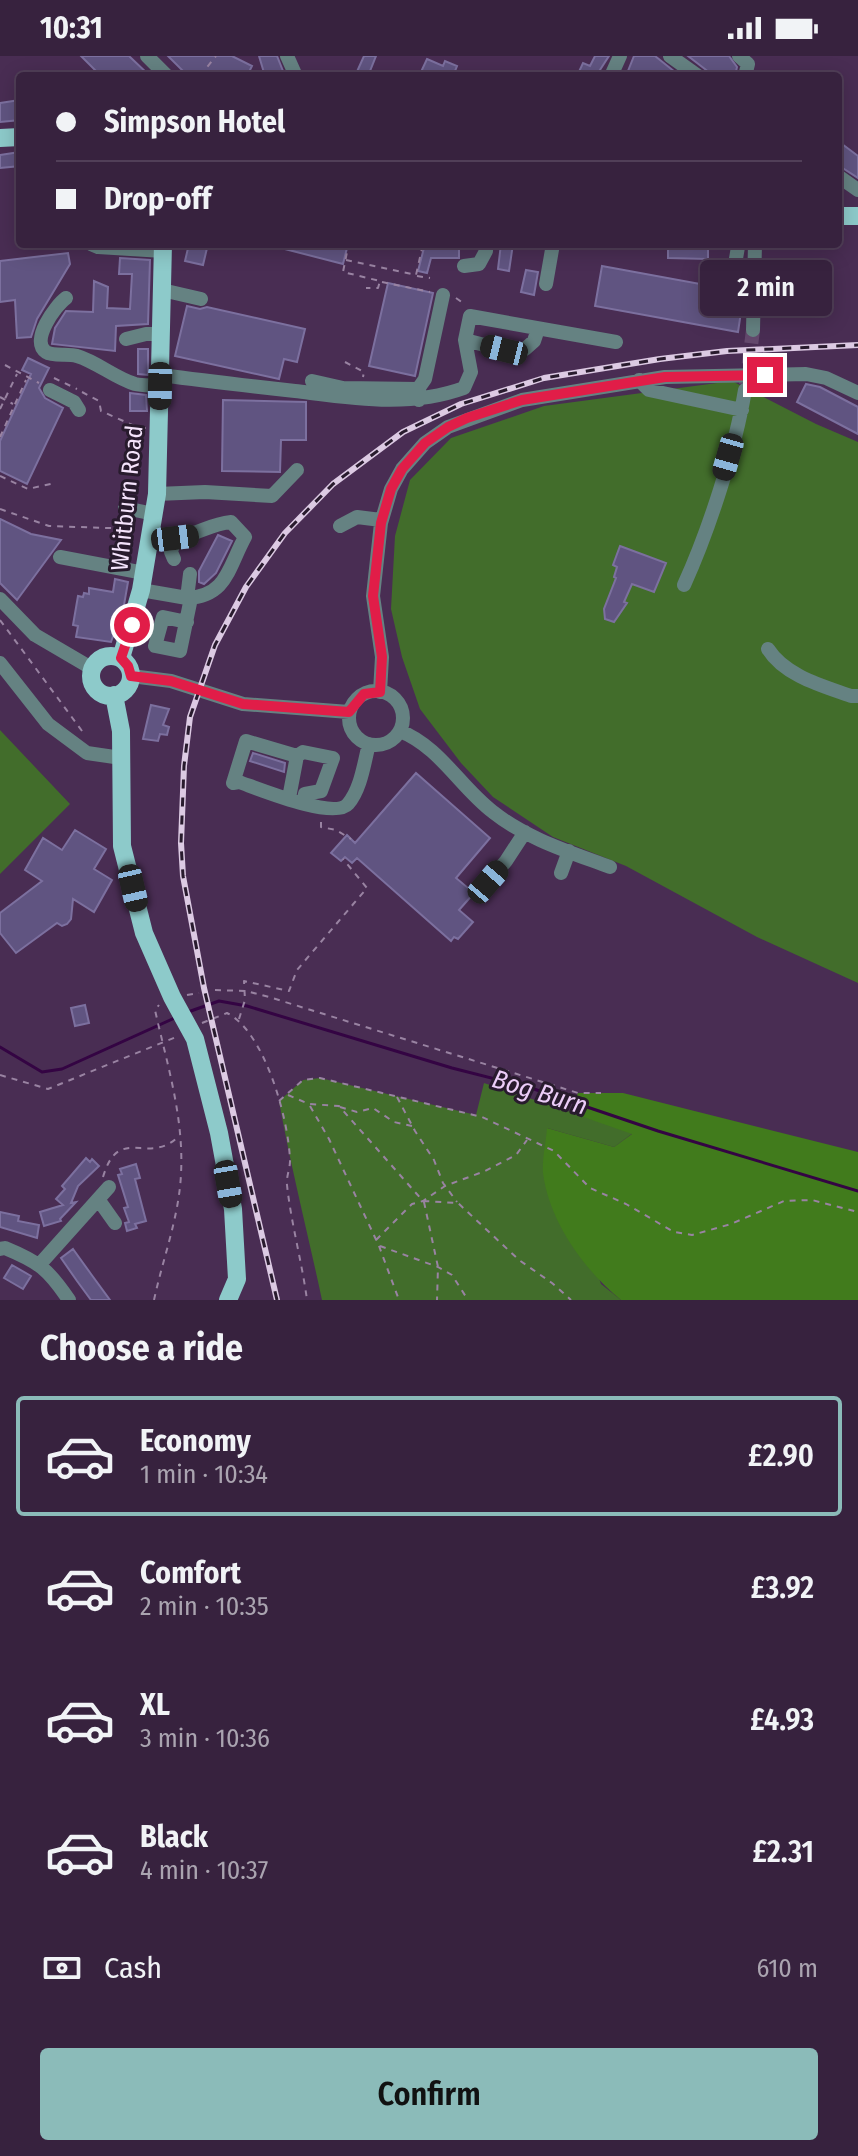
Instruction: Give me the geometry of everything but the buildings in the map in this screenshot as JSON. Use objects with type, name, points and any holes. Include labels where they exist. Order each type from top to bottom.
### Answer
[{"type":"main road","name":"Whitburn Road","points":[[121,658],[143,582],[157,494],[163,248]]},
{"type":"main road","points":[[121,658],[131,676],[128,687],[114,695],[107,695],[96,688],[91,676],[93,669],[101,659],[121,658]]},
{"type":"main road","points":[[114,695],[121,731],[122,846],[144,933],[174,1000],[190,1027],[219,1133],[233,1209],[237,1279],[233,1297]]},
{"type":"street","points":[[147,56],[163,72]]},
{"type":"street","points":[[671,56],[693,72]]},
{"type":"street","points":[[739,56],[748,64],[746,72]]},
{"type":"street","points":[[98,248],[108,254],[155,248]]},
{"type":"street","points":[[464,266],[479,264],[486,248]]},
{"type":"street","points":[[546,284],[552,248]]},
{"type":"street","points":[[734,270],[738,248]]},
{"type":"street","points":[[753,330],[755,248]]},
{"type":"street","points":[[162,290],[201,299]]},
{"type":"street","points":[[418,394],[425,379],[443,295]]},
{"type":"street","points":[[66,298],[56,305],[45,322],[41,343],[43,350],[48,354],[76,355],[134,384],[161,381],[343,392],[385,400],[418,394]]},
{"type":"street","points":[[312,381],[343,392],[361,388],[441,397],[464,388],[471,372],[465,340],[470,316],[616,342]]},
{"type":"street","points":[[465,340],[504,350],[525,349],[534,341],[538,329]]},
{"type":"street","points":[[126,339],[161,334]]},
{"type":"street","points":[[380,692],[382,657],[373,596],[381,520],[391,489],[402,469],[425,443],[448,427],[522,400],[639,380],[806,374],[826,378],[858,393]]},
{"type":"street","points":[[639,380],[649,390],[742,410]]},
{"type":"street","points":[[50,390],[74,402],[79,410]]},
{"type":"street","points":[[684,585],[701,544],[742,410],[745,390]]},
{"type":"street","points":[[157,494],[205,492],[272,496],[297,470]]},
{"type":"street","points":[[125,508],[153,521]]},
{"type":"street","points":[[340,526],[357,517],[381,520]]},
{"type":"street","points":[[60,557],[81,561],[189,598],[209,595],[218,589],[245,537],[231,522],[215,523],[195,535],[175,538],[171,552],[174,559]]},
{"type":"street","points":[[76,578],[81,561]]},
{"type":"street","points":[[187,622],[190,574]]},
{"type":"street","points":[[0,599],[35,635],[93,669]]},
{"type":"street","points":[[768,649],[775,660],[807,680],[858,696]]},
{"type":"street","points":[[0,663],[48,724],[87,753],[121,758]]},
{"type":"street","points":[[131,676],[171,681],[243,704],[349,712]]},
{"type":"street","points":[[380,692],[395,699],[401,706],[403,723],[400,731],[387,743],[369,744],[351,729],[349,712],[364,694],[380,692]]},
{"type":"street","points":[[400,731],[431,750],[477,800],[525,832],[610,867]]},
{"type":"street","points":[[297,756],[246,741],[233,783],[334,811],[348,804],[358,786],[369,744]]},
{"type":"street","points":[[296,800],[305,794],[321,791],[333,758],[312,752],[297,756]]},
{"type":"street","points":[[296,800],[297,756]]},
{"type":"street","points":[[488,882],[525,832]]},
{"type":"street","points":[[561,873],[569,851]]},
{"type":"street","points":[[40,1264],[109,1187]]},
{"type":"street","points":[[98,1199],[106,1206],[115,1223]]},
{"type":"street","points":[[0,1249],[5,1248],[40,1264],[69,1300]]},
{"type":"path","points":[[203,72],[216,56]]},
{"type":"path","points":[[350,248],[343,272],[457,298],[463,303]]},
{"type":"path","points":[[416,275],[422,248]]},
{"type":"path","points":[[346,260],[430,278]]},
{"type":"path","points":[[366,288],[378,288],[380,281]]},
{"type":"path","points":[[345,362],[364,372],[361,388]]},
{"type":"path","points":[[0,409],[18,373]]},
{"type":"path","points":[[0,437],[27,378]]},
{"type":"path","points":[[0,397],[15,405]]},
{"type":"path","points":[[0,476],[28,489],[55,483]]},
{"type":"path","points":[[0,509],[49,526],[153,521]]},
{"type":"path","points":[[0,620],[77,722],[98,757]]},
{"type":"path","points":[[322,808],[321,827],[351,839]]},
{"type":"path","points":[[239,1019],[245,1000],[244,981],[289,991],[297,970],[367,888],[343,859]]},
{"type":"path","points":[[215,990],[246,991],[578,1093],[601,1093]]},
{"type":"path","points":[[0,1075],[48,1089],[164,1042],[220,1014],[227,1013],[239,1019],[258,1045],[279,1101],[290,1162],[286,1182],[307,1300]]},
{"type":"path","points":[[154,1300],[177,1206],[181,1174],[179,1114],[156,1015]]},
{"type":"path","points":[[279,1101],[303,1080],[320,1078],[482,1117],[554,1151],[590,1188],[626,1204],[674,1232],[692,1235],[718,1228],[784,1201],[812,1200],[858,1212]]},
{"type":"path","points":[[287,1094],[309,1104],[339,1106],[357,1112],[373,1108],[394,1122],[413,1127]]},
{"type":"path","points":[[396,1095],[434,1160],[445,1186],[458,1203],[519,1260],[571,1300]]},
{"type":"path","points":[[309,1104],[329,1139],[379,1246],[399,1300]]},
{"type":"path","points":[[339,1106],[423,1201],[438,1267],[437,1300]]},
{"type":"path","points":[[109,1187],[102,1182],[112,1155],[129,1147],[163,1147],[180,1135]]},
{"type":"path","points":[[423,1201],[445,1186],[516,1155],[527,1139]]},
{"type":"path","points":[[376,1240],[412,1204],[423,1201],[458,1203]]},
{"type":"path","points":[[379,1246],[452,1275],[468,1300]]},
{"type":"green space","points":[[732,381],[858,442],[858,983],[757,937],[626,866],[553,837],[493,797],[461,763],[420,709],[402,657],[391,609],[395,536],[410,480],[451,438],[544,406]]},
{"type":"green space","points":[[0,730],[70,804],[0,874]]},
{"type":"green space","points":[[320,1078],[476,1115],[484,1083],[633,1133],[614,1147],[547,1128],[601,1284],[621,1300],[322,1300],[279,1101],[303,1080]]},
{"type":"green space","points":[[578,1093],[623,1093],[858,1152],[858,1300],[621,1300],[594,1274],[570,1243],[553,1209],[543,1173],[547,1128],[614,1147],[632,1134],[569,1112]]},
{"type":"waterway","name":"Bog Burn","points":[[188,1012],[219,1001],[247,1006],[452,1068],[531,1088],[658,1131],[858,1191]]},
{"type":"waterway","points":[[0,1047],[42,1072],[62,1069],[177,1017]]},
{"type":"tunnel","points":[[746,385],[753,330]]},
{"type":"railway","points":[[277,1300],[204,988],[183,876],[181,843],[184,766],[190,717],[215,645],[246,587],[285,533],[333,484],[403,432],[461,404],[544,378],[660,359],[727,351],[858,345]]},
{"type":"route","points":[[132,625],[121,658],[131,671],[131,676],[171,681],[243,704],[349,712],[364,694],[380,692],[383,670],[373,596],[381,523],[391,489],[402,469],[425,443],[467,418],[522,400],[665,377],[765,375]]}]
